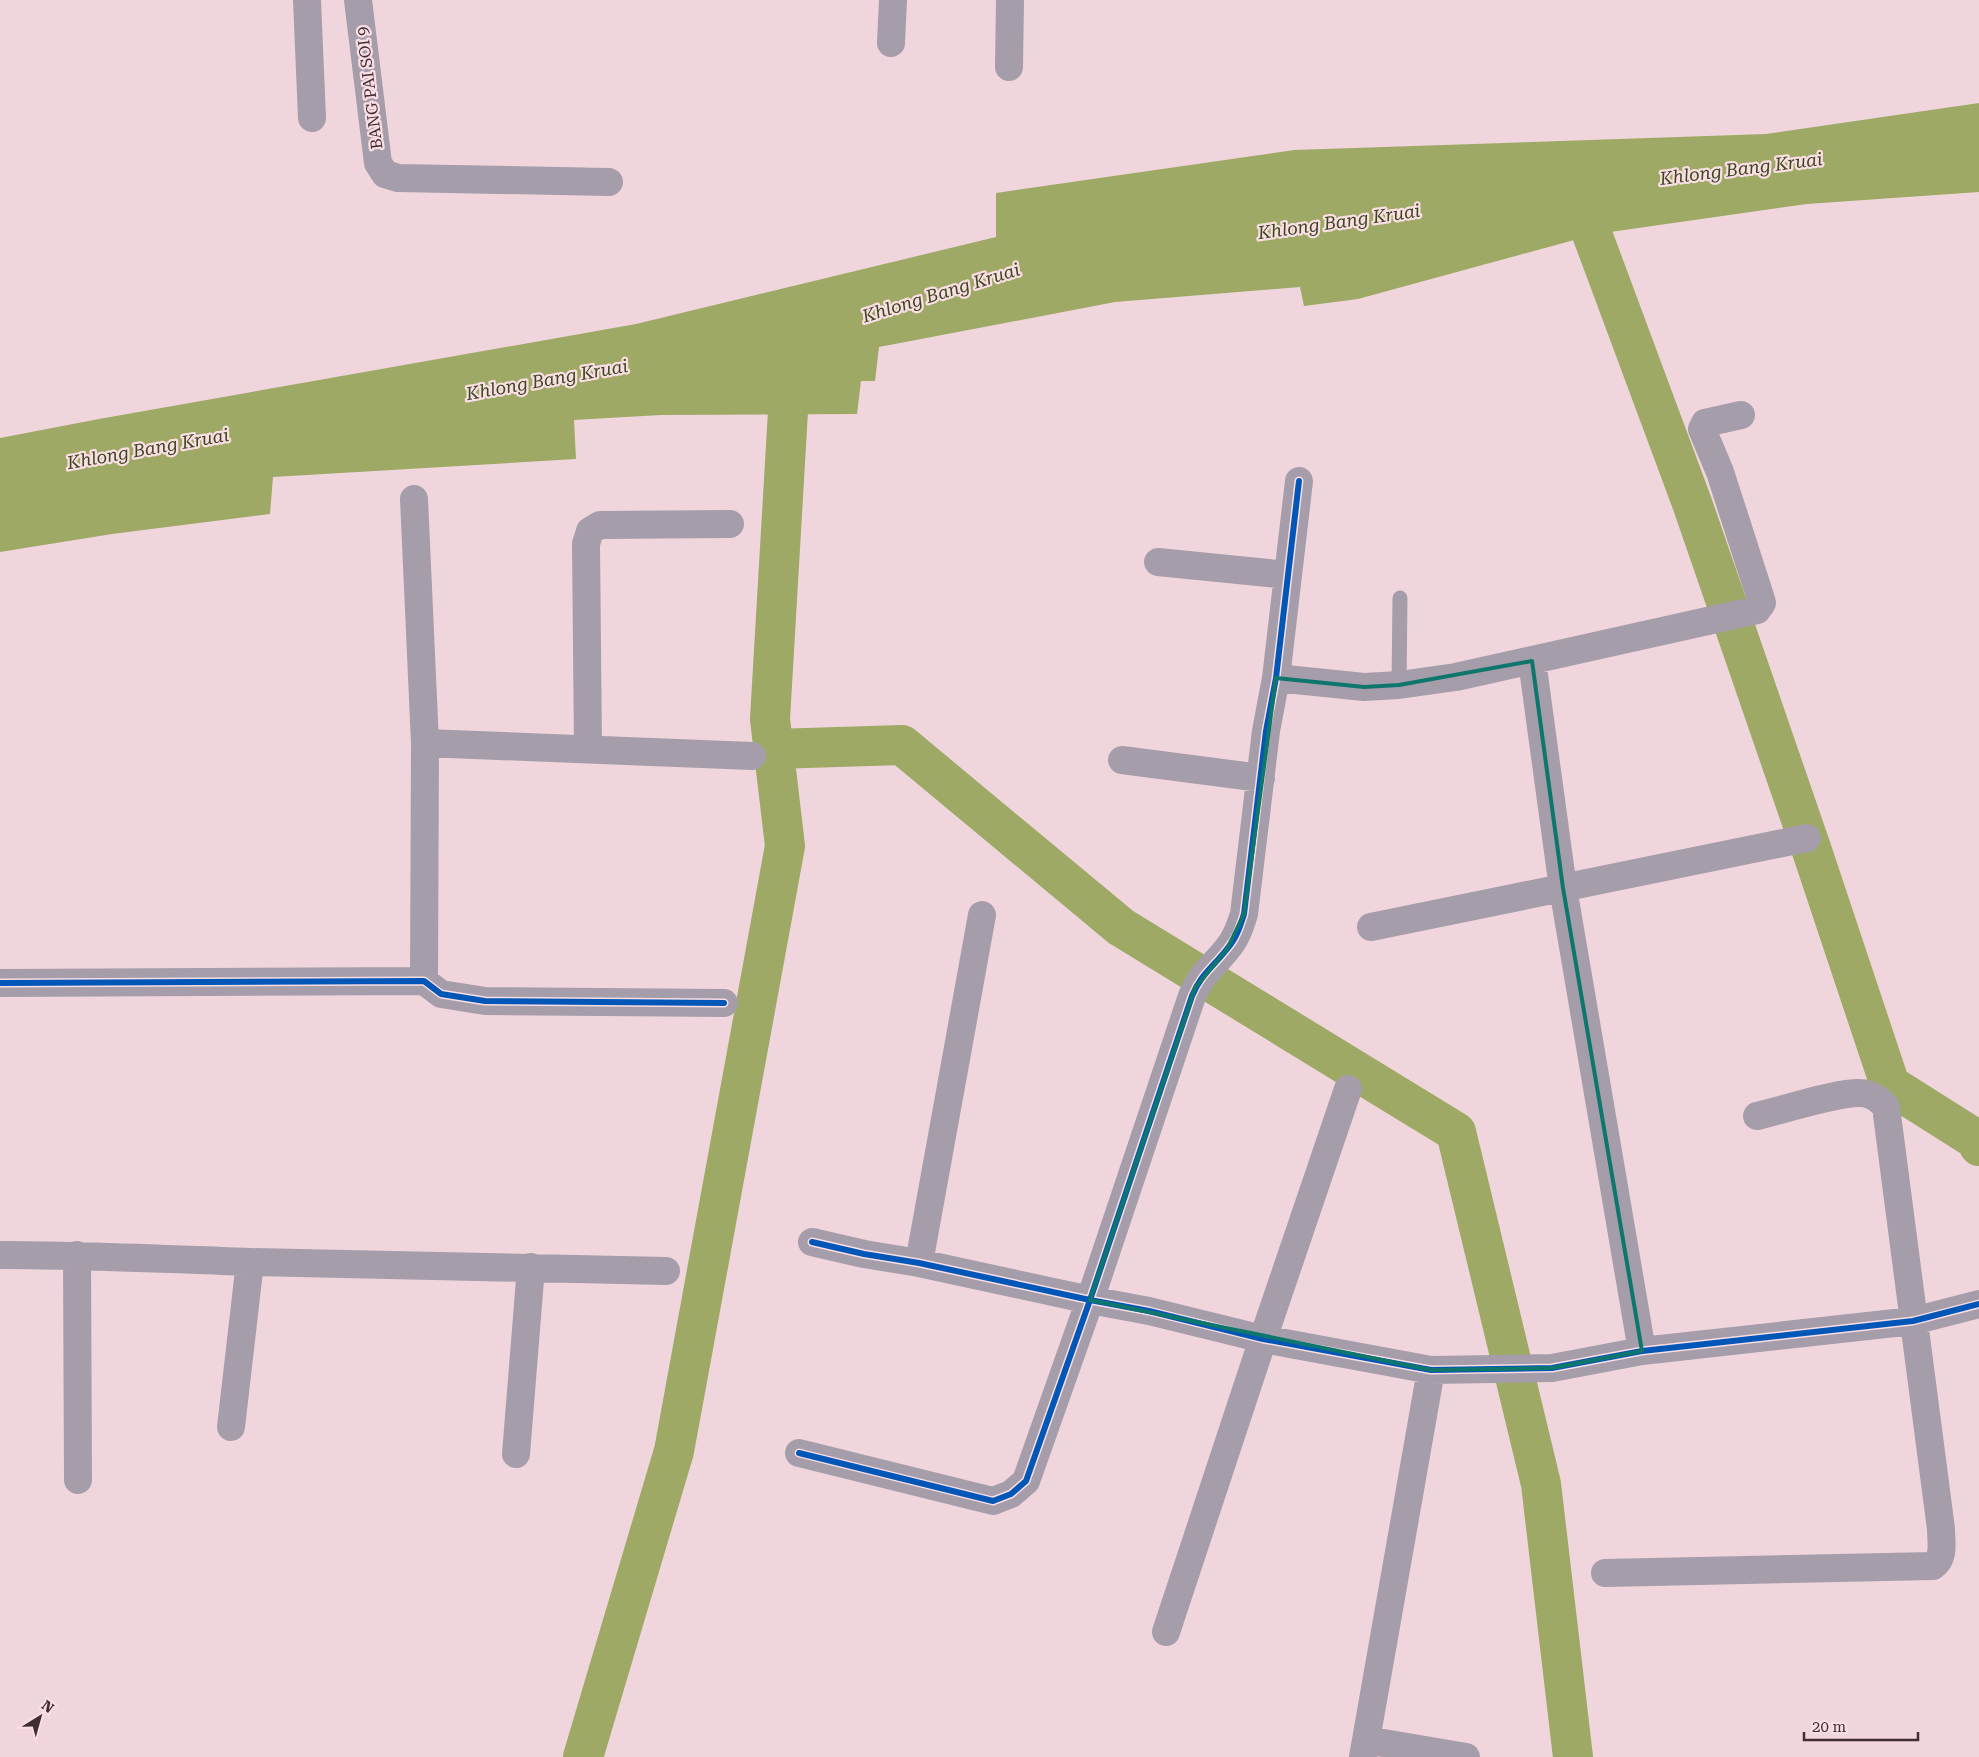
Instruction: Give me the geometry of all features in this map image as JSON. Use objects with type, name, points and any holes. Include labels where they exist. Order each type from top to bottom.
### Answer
[{"type":"street","points":[[306,0],[312,118]]},
{"type":"street","name":"BANG PAI SOI 9","points":[[358,0],[378,163],[385,174],[398,178],[608,182]]},
{"type":"street","points":[[891,43],[893,0]]},
{"type":"street","points":[[1009,67],[1010,0]]},
{"type":"street","points":[[1276,678],[1364,687],[1399,685],[1456,677],[1757,610],[1762,603],[1760,596],[1720,472],[1702,430],[1705,423],[1742,415]]},
{"type":"street","points":[[799,1453],[993,1501],[1011,1494],[1026,1481],[1090,1300],[1192,996],[1200,979],[1227,949],[1239,932],[1244,914],[1266,731],[1276,678],[1300,482]]},
{"type":"street","points":[[414,499],[425,743],[424,981]]},
{"type":"street","points":[[588,750],[586,544],[590,531],[600,525],[730,524]]},
{"type":"street","points":[[1158,562],[1288,575]]},
{"type":"street","points":[[1532,660],[1563,888],[1642,1351]]},
{"type":"street","points":[[425,743],[752,756]]},
{"type":"street","points":[[1122,760],[1260,778]]},
{"type":"street","points":[[1370,927],[1807,838]]},
{"type":"street","points":[[919,1263],[982,915]]},
{"type":"street","points":[[0,983],[424,981],[441,994],[485,1002],[724,1002]]},
{"type":"street","points":[[1166,1632],[1348,1089]]},
{"type":"street","points":[[1605,1573],[1933,1566],[1941,1557],[1941,1529],[1886,1107],[1879,1100],[1866,1093],[1843,1094],[1757,1116]]},
{"type":"street","points":[[812,1242],[1149,1311],[1263,1339],[1431,1370],[1552,1368],[1642,1351],[1913,1321],[1979,1304]]},
{"type":"street","points":[[0,1255],[77,1255],[250,1262],[666,1271]]},
{"type":"street","points":[[77,1255],[78,1480]]},
{"type":"street","points":[[231,1427],[250,1262]]},
{"type":"street","points":[[516,1454],[531,1267]]},
{"type":"street","points":[[1431,1370],[1365,1748],[1466,1757]]},
{"type":"lane","points":[[1399,685],[1400,598]]},
{"type":"highlighted area","points":[[1532,661],[1563,888],[1642,1351],[1552,1368],[1431,1370],[1090,1300],[1195,988],[1227,949],[1244,914],[1276,678],[1364,687],[1399,685]]},
{"type":"water","name":"Khlong Bang Kruai","points":[[1979,103],[1979,192],[1807,204],[1596,234],[1358,299],[1304,306],[1300,287],[1115,302],[879,347],[875,381],[861,381],[857,414],[661,415],[574,420],[576,459],[273,477],[270,514],[112,534],[0,552],[0,438],[636,324],[996,237],[996,193],[1294,150],[1766,134]]},
{"type":"waterway","points":[[1575,188],[1692,503],[1812,851],[1890,1085],[1977,1140],[1979,1146]]},
{"type":"waterway","points":[[583,1757],[674,1451],[785,846],[770,719],[791,360]]},
{"type":"waterway","points":[[774,749],[902,745],[1121,927],[1456,1132],[1541,1484],[1573,1757]]},
{"type":"cycle path","points":[[799,1453],[993,1501],[1011,1494],[1026,1481],[1090,1300],[1192,996],[1203,976],[1233,941],[1244,914],[1266,731],[1276,678],[1299,481]]},
{"type":"cycle path","points":[[0,983],[424,981],[441,994],[485,1001],[724,1003]]},
{"type":"cycle path","points":[[812,1242],[1149,1311],[1263,1339],[1431,1370],[1552,1368],[1642,1351],[1913,1321],[1979,1304]]}]
